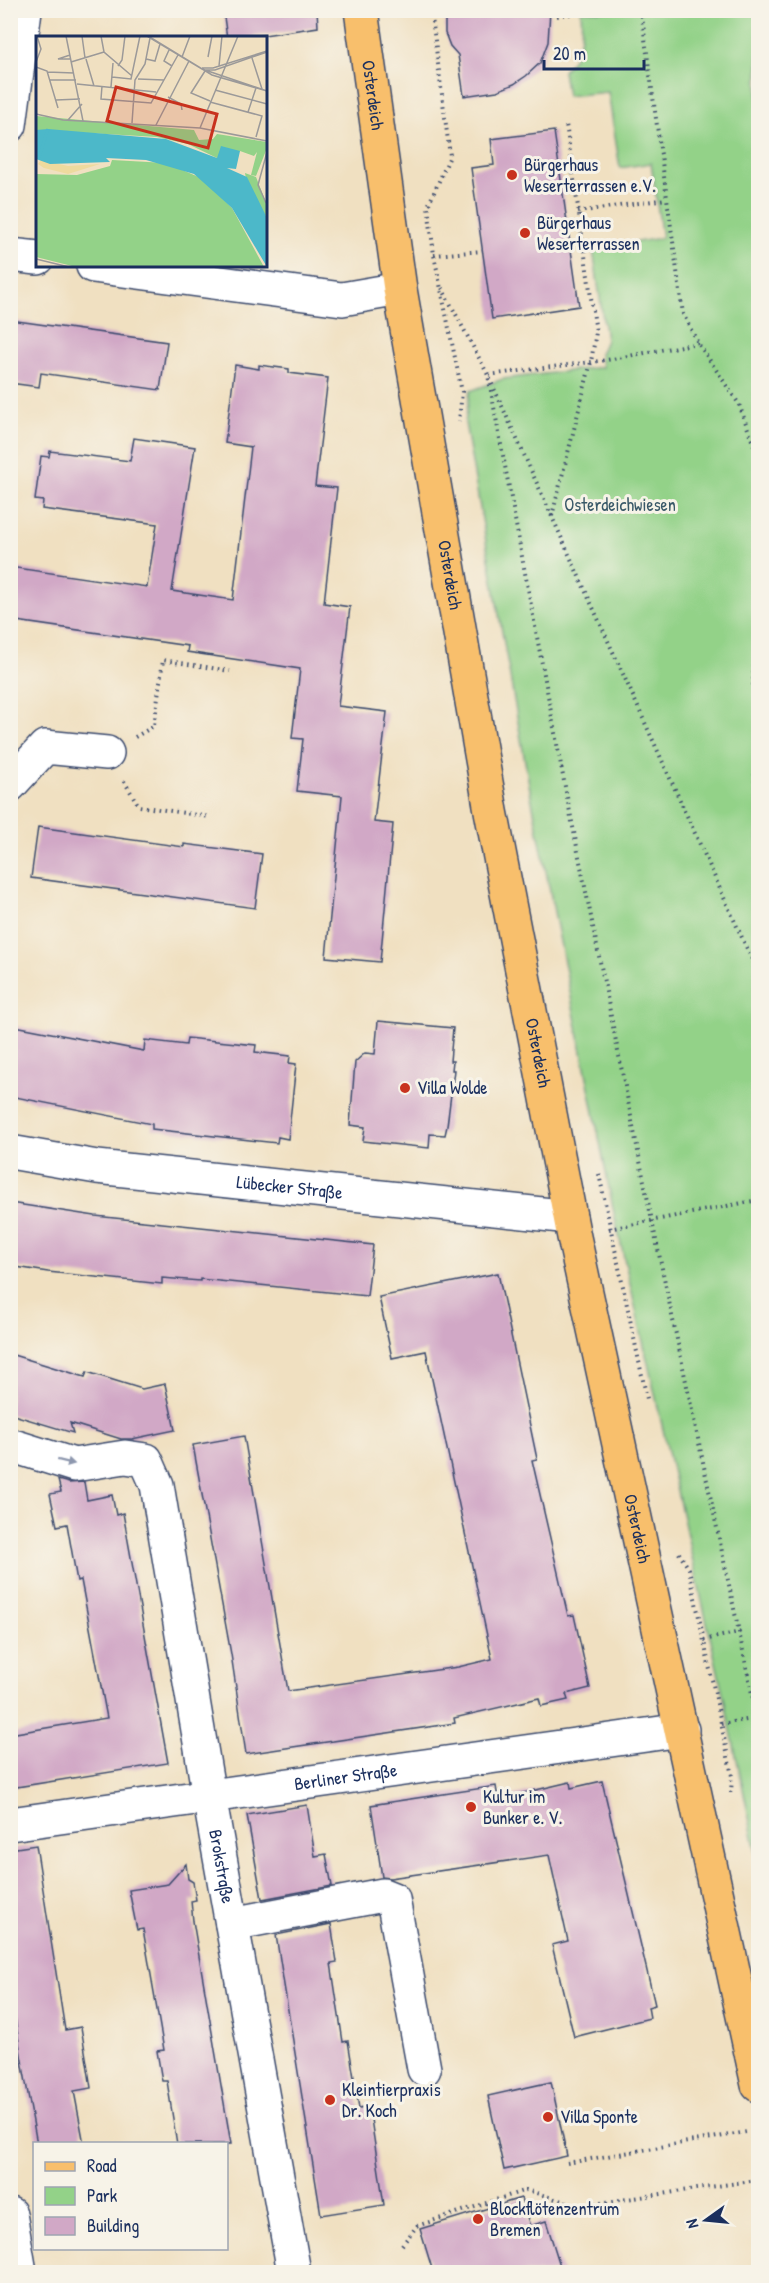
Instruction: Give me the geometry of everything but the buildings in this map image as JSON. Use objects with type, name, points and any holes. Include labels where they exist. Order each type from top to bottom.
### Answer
[{"type":"main road","name":"Osterdeich","points":[[361,10],[400,289],[491,811],[572,1227],[759,2085]]},
{"type":"street","points":[[10,125],[25,10]]},
{"type":"street","points":[[10,255],[36,258]]},
{"type":"street","points":[[101,267],[342,299],[400,289]]},
{"type":"street","points":[[10,785],[45,747],[107,753]]},
{"type":"street","name":"Lübecker Straße","points":[[10,1152],[97,1167],[572,1227]]},
{"type":"street","name":"Brokstraße","points":[[10,1446],[74,1465],[124,1456],[146,1460],[157,1485],[208,1796],[294,2272]]},
{"type":"street","name":"Berliner Straße","points":[[10,1824],[682,1730]]},
{"type":"street","points":[[232,1924],[383,1895],[393,1899],[424,2069]]},
{"type":"street","points":[[10,2214],[20,2272]]},
{"type":"path","points":[[431,10],[450,156],[428,206],[434,255],[462,392],[458,425]]},
{"type":"path","points":[[557,16],[596,10]]},
{"type":"path","points":[[641,10],[683,314],[698,343],[739,404],[759,457]]},
{"type":"path","points":[[552,516],[591,362],[596,332],[566,124]]},
{"type":"path","points":[[579,212],[666,199]]},
{"type":"path","points":[[434,255],[483,251]]},
{"type":"path","points":[[439,282],[488,375],[759,973]]},
{"type":"path","points":[[488,375],[591,362],[698,343]]},
{"type":"path","points":[[488,375],[566,792],[652,1221],[758,1719],[721,1724]]},
{"type":"path","points":[[759,558],[753,686],[759,947]]},
{"type":"path","points":[[210,817],[139,806],[107,753],[154,726],[163,660],[230,671]]},
{"type":"path","points":[[597,1163],[648,1404]]},
{"type":"path","points":[[572,1227],[610,1229],[759,1200]]},
{"type":"path","points":[[677,1543],[680,1555],[689,1569],[732,1776],[731,1796]]},
{"type":"path","points":[[704,1640],[740,1632]]},
{"type":"path","points":[[567,2163],[759,2130]]},
{"type":"path","points":[[402,2245],[417,2226],[526,2190],[579,2206],[759,2180]]},
{"type":"green space","name":"Osterdeichwiesen","points":[[581,11],[758,11],[758,1861],[726,1707],[615,1218],[532,801],[465,423],[470,391],[503,379],[602,367],[600,354],[606,340],[593,249],[662,238],[651,163],[620,168],[608,92],[567,96],[563,71],[574,58],[580,44]]},
{"type":"place","name":"Bürgerhaus Weserterrassen e.V.","points":[[512,175]]},
{"type":"place","name":"Bürgerhaus Weserterrassen","points":[[525,233]]},
{"type":"place","name":"Villa Wolde","points":[[405,1088]]},
{"type":"place","name":"Kultur im Bunker e. V.","points":[[471,1807]]},
{"type":"place","name":"Kleintierpraxis Dr. Koch","points":[[330,2100]]},
{"type":"place","name":"Villa Sponte","points":[[548,2117]]},
{"type":"place","name":"Blockflötenzentrum Bremen","points":[[478,2219]]}]
